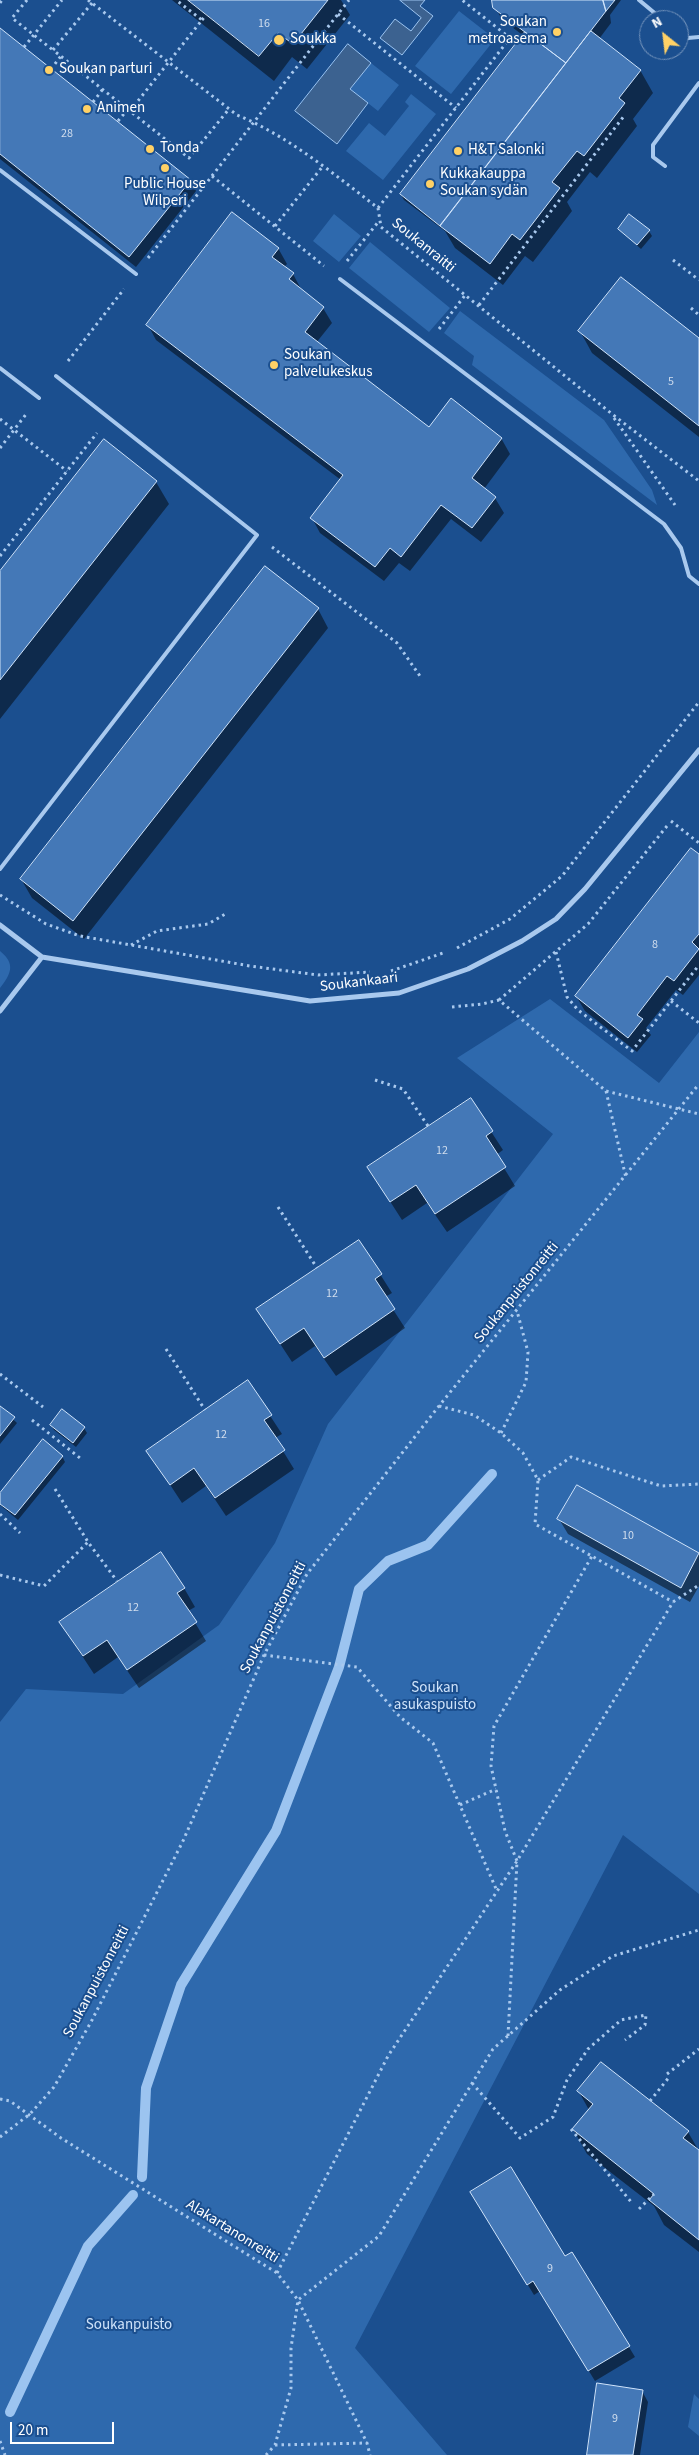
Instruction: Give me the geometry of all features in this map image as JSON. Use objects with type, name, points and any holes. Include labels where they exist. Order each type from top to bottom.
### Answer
[{"type":"street","name":"Soukankaari","points":[[0,925],[42,957],[310,1001],[399,993],[468,969],[522,941],[556,919],[597,875],[699,750]]},
{"type":"street","points":[[0,1011],[42,957]]},
{"type":"lane","points":[[638,0],[651,10]]},
{"type":"lane","points":[[665,166],[654,157],[653,145],[699,83]]},
{"type":"lane","points":[[0,170],[136,274]]},
{"type":"lane","points":[[340,279],[664,524],[681,548],[689,576],[699,584]]},
{"type":"lane","points":[[0,368],[39,398]]},
{"type":"lane","points":[[0,869],[257,535],[56,376]]},
{"type":"path","points":[[27,0],[12,18],[189,158],[228,109]]},
{"type":"path","points":[[24,47],[62,0]]},
{"type":"path","name":"Soukanraitti","points":[[88,0],[228,109],[253,122],[323,166],[378,208],[381,227],[612,414],[699,481]]},
{"type":"path","points":[[176,0],[202,20]]},
{"type":"path","points":[[253,122],[349,0]]},
{"type":"path","points":[[378,208],[510,38],[462,0]]},
{"type":"path","points":[[53,50],[92,3]]},
{"type":"path","points":[[338,14],[456,108]]},
{"type":"path","points":[[118,121],[206,15]]},
{"type":"path","points":[[51,68],[61,56]]},
{"type":"path","points":[[93,102],[104,89]]},
{"type":"path","points":[[479,305],[624,116]]},
{"type":"path","points":[[275,226],[323,166]]},
{"type":"path","points":[[212,176],[340,279]]},
{"type":"path","points":[[336,276],[380,221]]},
{"type":"path","points":[[673,260],[699,280]]},
{"type":"path","points":[[440,327],[466,294]]},
{"type":"path","points":[[691,308],[699,314]]},
{"type":"path","points":[[612,414],[680,513]]},
{"type":"path","points":[[0,418],[67,471]]},
{"type":"path","points":[[0,556],[109,418]]},
{"type":"path","points":[[257,535],[397,644],[422,679]]},
{"type":"path","points":[[0,546],[5,550]]},
{"type":"path","points":[[390,971],[458,948],[510,919],[562,876],[699,702]]},
{"type":"path","points":[[671,821],[699,843]]},
{"type":"path","points":[[0,895],[46,924],[80,936],[318,975],[372,972]]},
{"type":"path","points":[[131,945],[158,931],[208,924],[227,914]]},
{"type":"path","points":[[556,952],[567,997],[578,1010],[632,1051],[699,965]]},
{"type":"path","points":[[452,1007],[499,1000],[536,966]]},
{"type":"path","points":[[499,1000],[606,1091],[699,1114]]},
{"type":"path","points":[[671,1001],[699,1023]]},
{"type":"path","points":[[375,1080],[403,1090],[428,1126]]},
{"type":"path","name":"Soukanpuistonreitti","points":[[0,2137],[30,2114],[54,2087],[91,2022],[174,1858],[264,1655],[307,1574],[439,1406],[626,1178],[699,1084]]},
{"type":"path","points":[[606,1091],[626,1178]]},
{"type":"path","points":[[278,1207],[317,1268]]},
{"type":"path","points":[[501,1432],[526,1382],[528,1352],[517,1311]]},
{"type":"path","points":[[166,1349],[205,1410]]},
{"type":"path","points":[[0,1374],[43,1406]]},
{"type":"path","points":[[439,1406],[474,1415],[501,1432],[523,1453],[538,1480],[535,1524],[673,1602]]},
{"type":"path","points":[[32,1420],[80,1458]]},
{"type":"path","points":[[538,1480],[571,1457],[661,1486],[699,1484]]},
{"type":"path","points":[[55,1489],[88,1542],[117,1581]]},
{"type":"path","points":[[0,1514],[20,1533]]},
{"type":"path","points":[[0,1575],[44,1586],[88,1542]]},
{"type":"path","points":[[508,2036],[517,1861],[505,1831],[496,1790],[492,1766],[494,1726],[592,1556]]},
{"type":"path","points":[[277,2273],[388,2056],[517,1861],[673,1602],[699,1585]]},
{"type":"path","points":[[264,1655],[357,1667],[400,1717],[433,1743],[497,1891]]},
{"type":"path","points":[[460,1805],[496,1790]]},
{"type":"path","points":[[266,2455],[275,2445],[291,2388],[291,2348],[298,2300],[379,2236],[493,2049],[560,1990],[613,1956],[699,1930]]},
{"type":"path","points":[[472,2083],[520,2138],[553,2117],[567,2080],[588,2049],[621,2020],[646,2015],[645,2026],[625,2040]]},
{"type":"path","points":[[650,2101],[669,2075],[699,2049]]},
{"type":"path","name":"Alakartanonreitti","points":[[0,2099],[10,2101],[61,2138],[277,2273],[298,2300],[367,2443],[370,2455]]},
{"type":"path","points":[[571,2129],[632,2203]]},
{"type":"path","points":[[639,2209],[654,2194]]},
{"type":"path","points":[[0,2441],[5,2455]]},
{"type":"path","points":[[275,2445],[367,2443]]},
{"type":"green space","points":[[459,11],[495,39],[451,94],[415,66]]},
{"type":"green space","points":[[371,63],[399,85],[378,111],[350,89]]},
{"type":"green space","points":[[411,94],[436,114],[383,180],[346,151],[369,123],[385,136],[409,106],[405,102]]},
{"type":"green space","points":[[334,214],[361,236],[339,262],[313,241]]},
{"type":"green space","points":[[370,242],[450,308],[429,332],[349,268]]},
{"type":"green space","points":[[460,311],[604,420],[652,490],[657,505],[472,365],[474,356],[444,333]]},
{"type":"green space","points":[[0,951],[8,960],[10,969],[7,978],[0,988]]},
{"type":"green space","points":[[550,999],[659,1083],[699,1032],[699,1894],[623,1835],[355,2348],[447,2455],[0,2455],[0,1722],[26,1689],[123,1694],[219,1625],[275,1543],[328,1424],[553,1134],[457,1058]]},
{"type":"green space","points":[[694,2394],[699,2399],[699,2436],[688,2427]]},
{"type":"shaded area","points":[[400,0],[425,0],[420,6],[433,16],[402,55],[380,38],[395,19],[411,31],[421,18]]},
{"type":"shaded area","points":[[348,44],[371,63],[350,89],[368,103],[337,144],[295,111]]},
{"type":"building","points":[[188,0],[328,0],[293,44],[278,33],[259,56]]},
{"type":"building","name":"Soukan metroasema","points":[[492,0],[603,0],[606,11],[566,63],[493,8]]},
{"type":"building","points":[[603,0],[615,0],[606,11]]},
{"type":"building","points":[[0,28],[191,180],[129,257],[0,154]]},
{"type":"building","points":[[591,31],[641,70],[619,98],[625,103],[584,156],[577,151],[552,182],[560,188],[520,240],[512,234],[490,264],[440,226]]},
{"type":"building","points":[[525,32],[566,63],[440,226],[400,194]]},
{"type":"building","name":"Soukan palvelukeskus","points":[[232,212],[279,248],[272,257],[294,273],[289,279],[324,307],[305,332],[429,427],[451,398],[502,438],[472,478],[496,497],[472,528],[441,505],[401,557],[390,548],[375,567],[310,518],[343,475],[146,325]]},
{"type":"building","points":[[629,214],[650,230],[637,245],[618,229]]},
{"type":"building","points":[[621,277],[699,338],[699,426],[578,331]]},
{"type":"building","points":[[104,439],[157,481],[0,680],[0,571]]},
{"type":"building","points":[[265,566],[319,608],[73,921],[20,879]]},
{"type":"building","points":[[691,848],[699,854],[699,934],[692,942],[699,949],[674,981],[667,976],[637,1015],[643,1019],[628,1038],[575,996]]},
{"type":"building","points":[[471,1098],[493,1131],[486,1136],[506,1167],[435,1214],[416,1185],[390,1202],[367,1167]]},
{"type":"building","points":[[359,1240],[382,1274],[375,1279],[395,1309],[324,1358],[304,1328],[280,1344],[256,1309]]},
{"type":"building","points":[[248,1380],[272,1415],[264,1420],[285,1450],[215,1498],[194,1468],[170,1485],[146,1451]]},
{"type":"building","points":[[0,1406],[15,1417],[0,1436]]},
{"type":"building","points":[[62,1409],[85,1427],[73,1443],[50,1425]]},
{"type":"building","points":[[43,1439],[63,1456],[15,1515],[0,1504],[0,1493]]},
{"type":"building","points":[[577,1485],[699,1553],[681,1588],[557,1519]]},
{"type":"building","points":[[161,1552],[185,1588],[177,1593],[197,1622],[127,1670],[107,1640],[83,1656],[59,1622]]},
{"type":"building","points":[[601,2062],[689,2131],[683,2138],[699,2150],[699,2240],[649,2200],[654,2194],[572,2129],[593,2104],[577,2091]]},
{"type":"building","points":[[511,2167],[565,2256],[572,2252],[630,2346],[588,2371],[533,2281],[527,2285],[470,2192]]},
{"type":"building","points":[[597,2383],[643,2390],[633,2455],[587,2455]]},
{"type":"waterway","points":[[142,2177],[146,2088],[181,1985],[276,1831],[339,1667],[359,1589],[388,1561],[428,1545],[492,1474]]},
{"type":"waterway","points":[[10,2412],[88,2246],[133,2195]]},
{"type":"place","name":"Soukan metroasema","points":[[557,32]]},
{"type":"place","name":"Soukka","points":[[279,40]]},
{"type":"place","name":"Soukan parturi","points":[[49,70]]},
{"type":"place","name":"Animen","points":[[87,109]]},
{"type":"place","name":"Tonda","points":[[150,149]]},
{"type":"place","name":"H&T Salonki","points":[[458,151]]},
{"type":"place","name":"Public House Wilperi","points":[[165,168]]},
{"type":"place","name":"Kukkakauppa Soukan sydän","points":[[430,184]]},
{"type":"place","name":"Soukan palvelukeskus","points":[[274,365]]},
{"type":"park label","name":"Soukan asukaspuisto","points":[[435,1698]]},
{"type":"park label","name":"Soukanpuisto","points":[[129,2326]]}]
